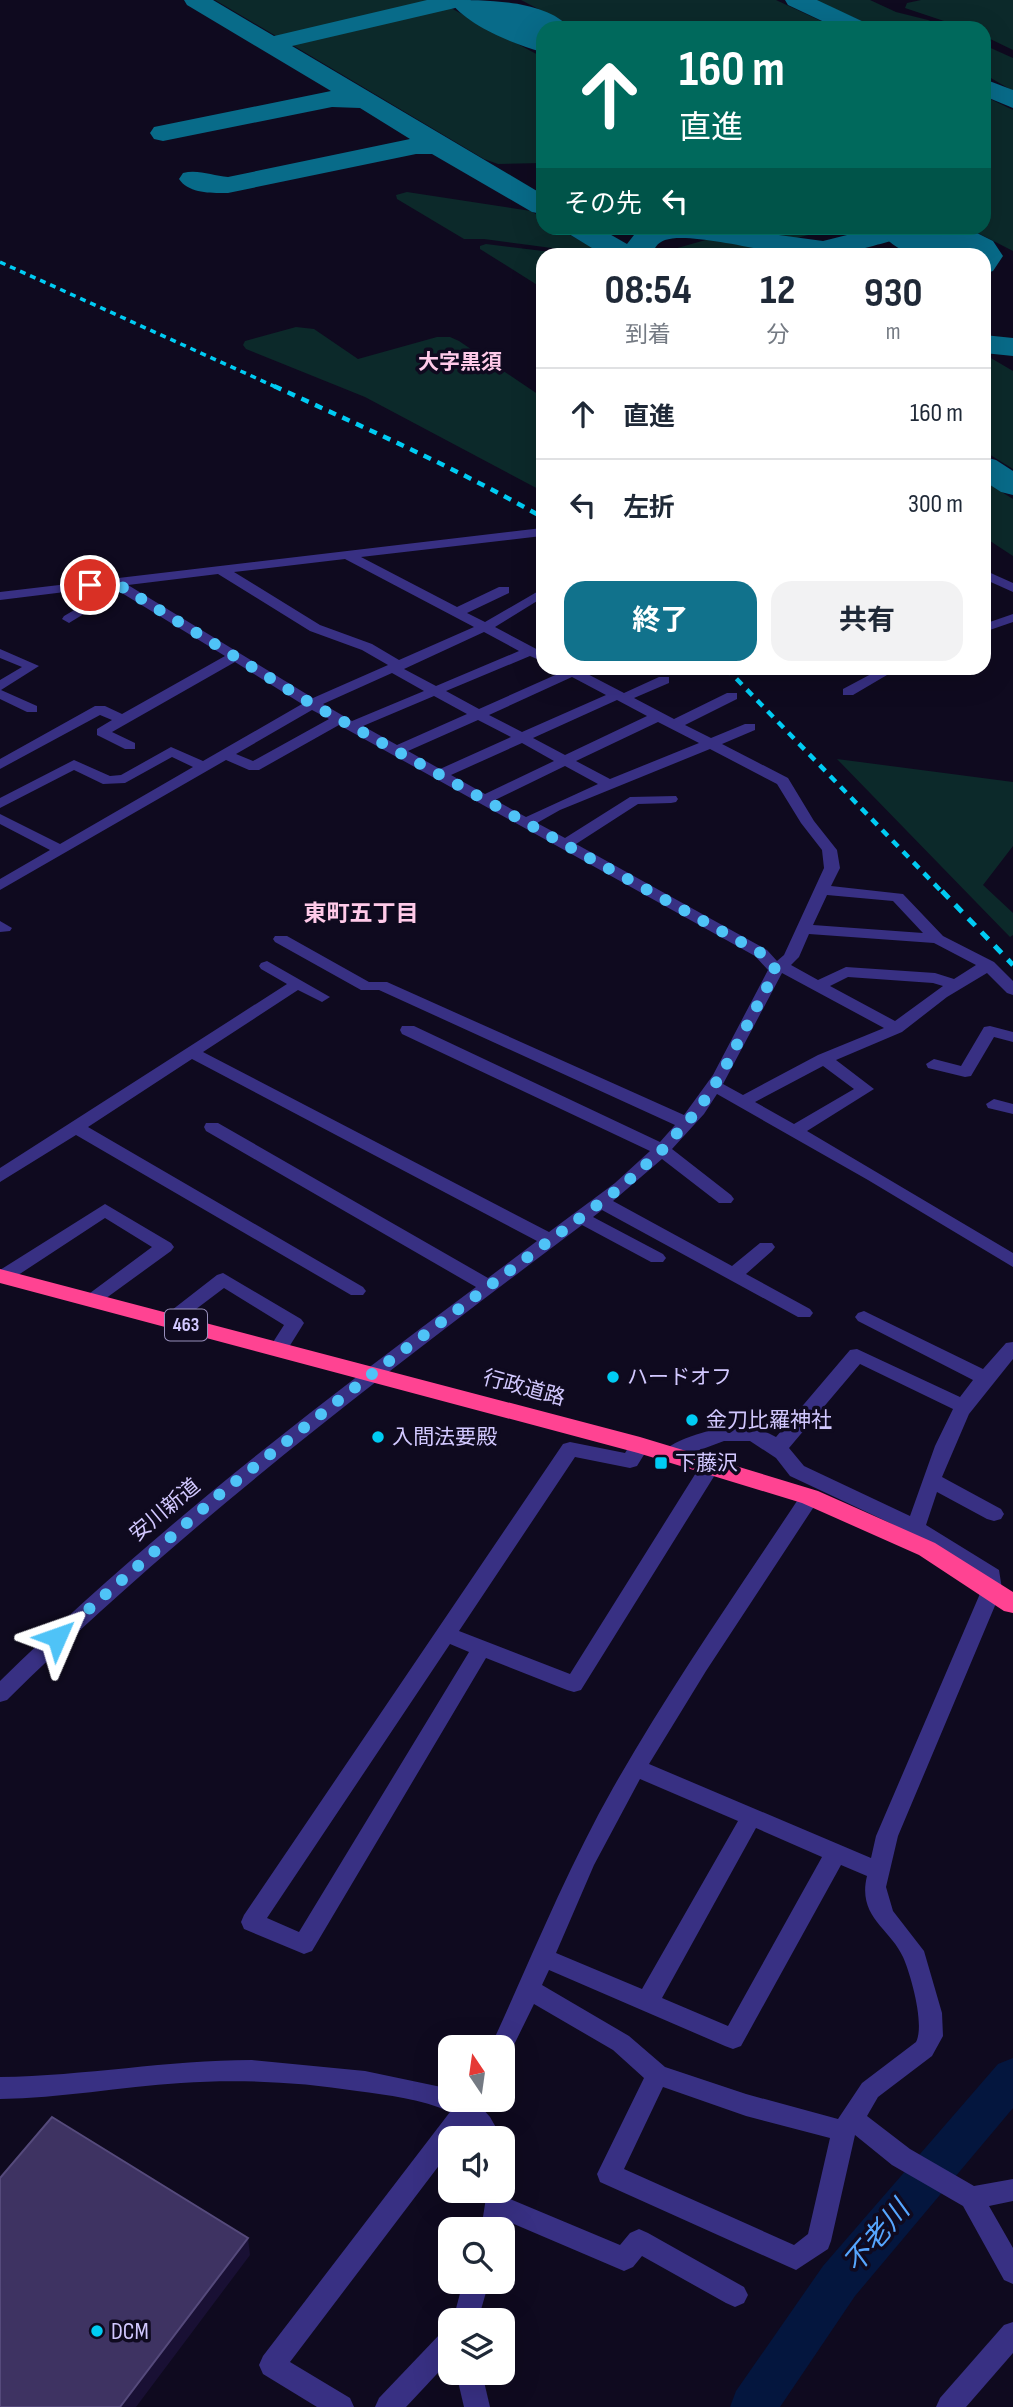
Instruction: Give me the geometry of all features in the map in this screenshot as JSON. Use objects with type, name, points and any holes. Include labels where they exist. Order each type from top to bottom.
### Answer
[{"type":"highway","name":"行政道路","points":[[2,1277],[673,1453],[810,1497],[927,1549],[1013,1604]]},
{"type":"street","points":[[0,596],[536,533]]},
{"type":"street","points":[[345,554],[536,654]]},
{"type":"street","points":[[219,569],[315,628],[367,648],[437,691],[567,760],[631,803]]},
{"type":"street","points":[[991,577],[1013,588]]},
{"type":"street","points":[[114,582],[312,704],[761,953],[778,968],[896,1028]]},
{"type":"street","points":[[66,588],[98,601],[69,620]]},
{"type":"street","points":[[456,613],[504,590]]},
{"type":"street","points":[[0,885],[312,704],[485,628],[536,597]]},
{"type":"street","points":[[991,626],[1013,618]]},
{"type":"street","points":[[0,653],[32,666],[0,686]]},
{"type":"street","points":[[352,726],[536,654]]},
{"type":"street","points":[[130,746],[102,732],[236,656]]},
{"type":"street","points":[[396,751],[481,714],[559,675]]},
{"type":"street","name":"安川新道","points":[[0,1694],[72,1623],[221,1493],[372,1374],[601,1202],[662,1150],[714,1086],[774,980],[778,968],[790,957],[832,868],[829,850],[783,781],[579,675]]},
{"type":"street","points":[[848,692],[880,675]]},
{"type":"street","points":[[439,775],[664,680]]},
{"type":"street","points":[[0,694],[32,709]]},
{"type":"street","points":[[675,724],[732,696]]},
{"type":"street","points":[[0,765],[100,709],[122,720]]},
{"type":"street","points":[[489,803],[567,760],[659,716]]},
{"type":"street","points":[[225,754],[254,767],[339,719]]},
{"type":"street","points":[[525,823],[750,727]]},
{"type":"street","points":[[0,804],[74,764],[108,781],[125,779],[171,751],[204,767]]},
{"type":"street","points":[[565,845],[635,800],[671,799]]},
{"type":"street","points":[[0,818],[61,850]]},
{"type":"street","points":[[822,890],[898,897],[937,939],[988,965],[1013,989]]},
{"type":"street","points":[[804,929],[937,939]]},
{"type":"street","points":[[281,939],[367,987],[381,985],[686,1123]]},
{"type":"street","points":[[743,1102],[824,1059],[880,1037],[988,965]]},
{"type":"street","points":[[267,966],[322,997]]},
{"type":"street","points":[[818,986],[846,972],[935,978],[957,986]]},
{"type":"street","points":[[0,1176],[298,984]]},
{"type":"street","points":[[447,1015],[413,1033],[662,1150],[726,1199]]},
{"type":"street","points":[[934,1064],[965,1072],[990,1031],[1013,1037]]},
{"type":"street","points":[[191,1052],[549,1240]]},
{"type":"street","points":[[796,1131],[866,1088],[824,1059]]},
{"type":"street","points":[[714,1086],[874,1176],[1013,1261]]},
{"type":"street","points":[[994,1104],[1013,1109]]},
{"type":"street","points":[[75,1127],[357,1291]]},
{"type":"street","points":[[212,1127],[489,1287]]},
{"type":"street","points":[[601,1202],[804,1313]]},
{"type":"street","points":[[2,1277],[105,1210],[165,1247],[92,1300]]},
{"type":"street","points":[[580,1217],[657,1258]]},
{"type":"street","points":[[734,1274],[766,1247]]},
{"type":"street","points":[[169,1321],[223,1279],[295,1323],[277,1350]]},
{"type":"street","points":[[864,1317],[986,1378]]},
{"type":"street","points":[[916,1527],[957,1419],[986,1378],[1013,1348]]},
{"type":"street","points":[[777,1449],[857,1355],[965,1407]]},
{"type":"street","points":[[657,2075],[610,2174],[796,2258],[819,2241],[848,2125],[870,2090],[924,2049],[931,2036],[930,2013],[912,1951],[883,1915],[875,1887],[887,1836],[992,1589],[992,1575],[946,1543],[797,1471],[786,1455],[750,1435],[731,1431],[716,1434],[673,1453]]},
{"type":"street","points":[[481,1649],[304,1944],[252,1922],[570,1449],[630,1461],[640,1445]]},
{"type":"street","points":[[445,1634],[574,1684],[711,1465]]},
{"type":"street","points":[[932,1480],[994,1514]]},
{"type":"street","points":[[508,2035],[595,1841],[636,1768],[810,1497]]},
{"type":"street","points":[[636,1768],[879,1871]]},
{"type":"street","points":[[647,2002],[751,1817]]},
{"type":"street","points":[[544,1958],[733,2039],[836,1853]]},
{"type":"street","points":[[530,1990],[621,2043],[657,2075],[746,2105],[848,2125],[971,2198],[1013,2272]]},
{"type":"street","points":[[0,2088],[205,2071],[280,2071],[333,2076],[438,2094]]},
{"type":"street","points":[[341,2407],[272,2365],[466,2112]]},
{"type":"street","points":[[971,2198],[1013,2190]]},
{"type":"street","points":[[508,2203],[624,2259],[639,2241],[735,2295]]},
{"type":"street","points":[[949,2407],[1013,2334]]},
{"type":"street","points":[[388,2407],[438,2355]]},
{"type":"street","points":[[472,2385],[477,2407]]},
{"type":"green space","points":[[215,0],[436,0],[434,3],[276,36]]},
{"type":"green space","points":[[521,0],[776,0],[821,21],[562,21]]},
{"type":"green space","points":[[815,0],[870,0],[896,12],[930,21],[861,21]]},
{"type":"green space","points":[[921,0],[1013,0],[1013,50],[991,39],[991,21],[944,21],[905,8],[907,3]]},
{"type":"green space","points":[[449,7],[536,54],[536,163],[498,164],[484,159],[289,43]]},
{"type":"green space","points":[[991,48],[1013,58],[1013,91],[991,78]]},
{"type":"green space","points":[[991,99],[1013,110],[1013,251],[982,235],[991,235]]},
{"type":"green space","points":[[407,192],[531,211],[536,214],[536,235],[570,235],[593,248],[552,248],[464,239],[397,199],[396,195]]},
{"type":"green space","points":[[764,235],[808,235],[793,239]]},
{"type":"green space","points":[[709,239],[731,240],[766,248],[678,248]]},
{"type":"green space","points":[[486,244],[536,250],[536,284],[480,249],[480,246]]},
{"type":"green space","points":[[296,327],[314,329],[358,359],[437,337],[450,337],[459,341],[536,393],[536,488],[365,397],[246,349],[243,345],[245,341]]},
{"type":"green space","points":[[991,358],[1013,371],[1013,469],[991,455]]},
{"type":"green space","points":[[991,485],[1013,499],[1013,556],[991,542]]},
{"type":"green space","points":[[837,759],[1013,782],[1013,846],[983,885],[1013,913],[1013,935],[1010,937]]},
{"type":"building","name":"DCM","points":[[52,2117],[248,2238],[120,2407],[0,2407],[0,2178]]},
{"type":"waterway","name":"不老川","points":[[753,2407],[839,2281],[1013,2077]]},
{"type":"taxiway","points":[[196,0],[366,101]]},
{"type":"taxiway","points":[[282,51],[276,44],[282,41],[459,0]]},
{"type":"taxiway","points":[[797,0],[842,21]]},
{"type":"taxiway","points":[[991,90],[1013,100]]},
{"type":"taxiway","points":[[163,133],[332,99],[366,101]]},
{"type":"taxiway","points":[[366,101],[447,150]]},
{"type":"taxiway","points":[[193,179],[205,184],[228,185],[416,146],[447,150]]},
{"type":"taxiway","points":[[447,150],[536,202]]},
{"type":"taxiway","points":[[591,235],[613,248]]},
{"type":"taxiway","points":[[640,248],[644,241],[654,235]]},
{"type":"taxiway","points":[[720,235],[809,248]]},
{"type":"taxiway","points":[[831,248],[880,235]]},
{"type":"taxiway","points":[[991,345],[1013,347]]},
{"type":"taxiway","points":[[991,471],[1013,485]]},
{"type":"runway","points":[[479,0],[536,30]]},
{"type":"runway","points":[[926,235],[952,248]]},
{"type":"railway","points":[[0,262],[278,388]]},
{"type":"railway","points":[[274,386],[443,465],[536,514]]},
{"type":"railway","points":[[733,675],[943,893]]},
{"type":"railway","points":[[942,891],[1013,965]]},
{"type":"place","name":"ハードオフ","points":[[613,1377]]},
{"type":"place","name":"金刀比羅神社","points":[[692,1420]]},
{"type":"place","name":"入間法要殿","points":[[378,1437]]},
{"type":"place","name":"下藤沢","points":[[661,1463]]},
{"type":"place","name":"DCM","points":[[97,2331]]},
{"type":"district","name":"大字黒須","points":[[460,362]]},
{"type":"district","name":"東町五丁目","points":[[361,914]]},
{"type":"route","points":[[57,1637],[221,1493],[372,1374],[621,1187],[662,1150],[698,1110],[721,1075],[774,980],[776,970],[771,961],[761,953],[312,704],[114,582],[90,585]]}]
